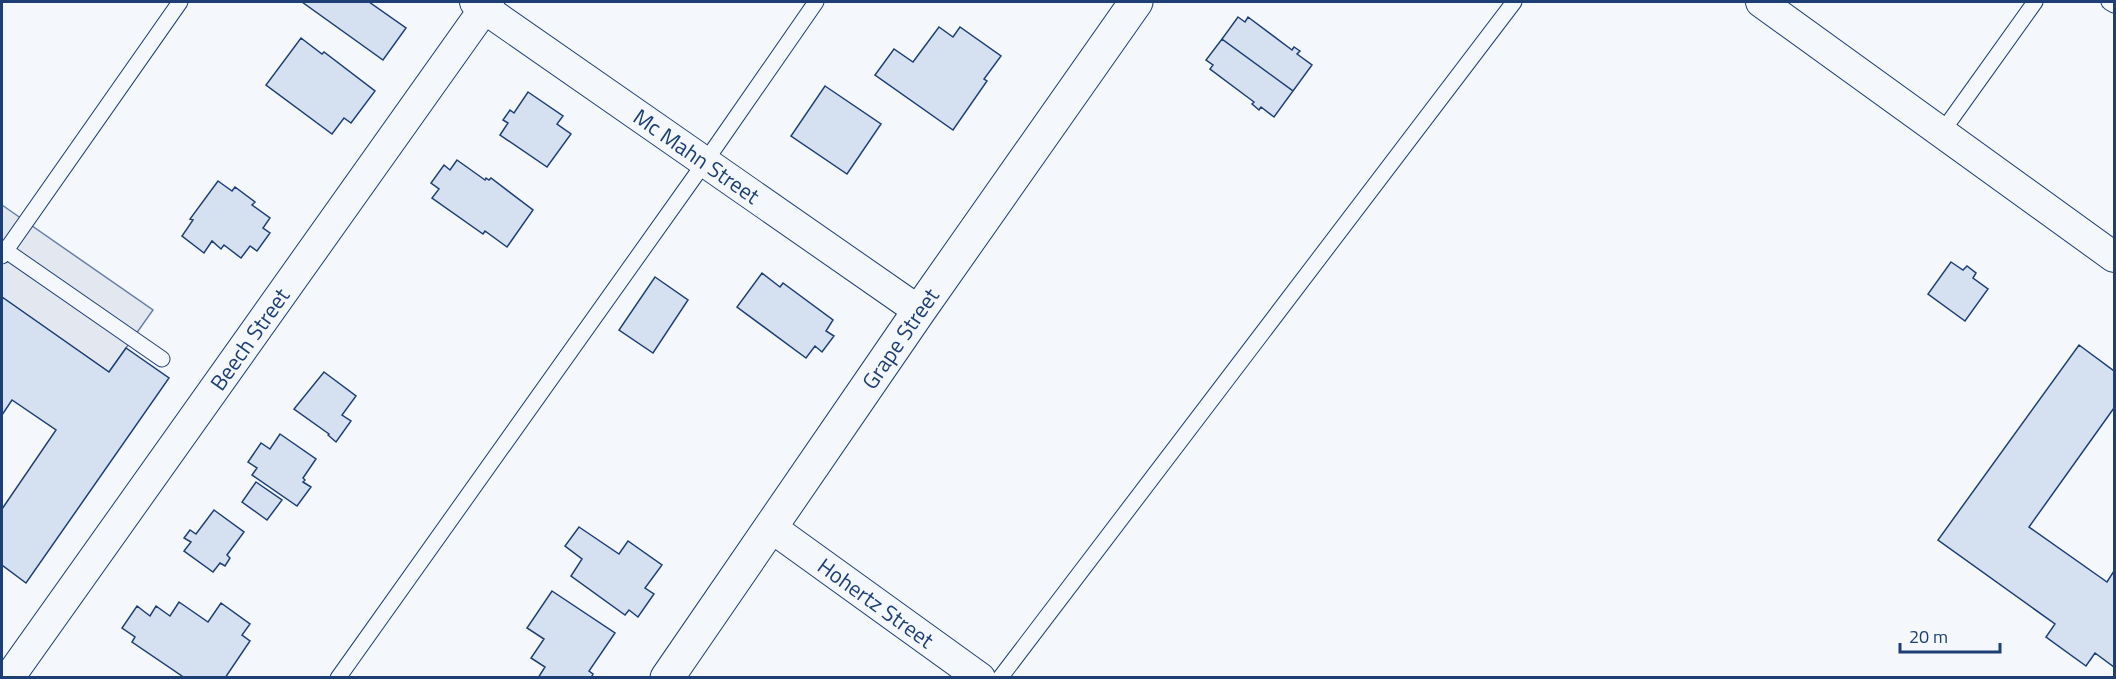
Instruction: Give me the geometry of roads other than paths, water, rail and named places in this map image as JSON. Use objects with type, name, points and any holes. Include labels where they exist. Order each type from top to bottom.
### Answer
[{"type":"street","name":"Grape Street","points":[[667,678],[919,311],[1136,2]]},
{"type":"street","points":[[1761,2],[2115,257]]},
{"type":"street","name":"Mc Mahn Street","points":[[483,4],[919,311]]},
{"type":"street","name":"Beech Street","points":[[9,674],[483,4]]},
{"type":"street","name":"Hohertz Street","points":[[771,528],[980,678]]},
{"type":"lane","points":[[162,359],[3,251],[180,2]]},
{"type":"lane","points":[[338,678],[816,2]]},
{"type":"lane","points":[[1000,678],[1514,2]]},
{"type":"lane","points":[[1942,132],[2035,2]]},
{"type":"lane","points":[[2109,2],[2115,5]]}]
